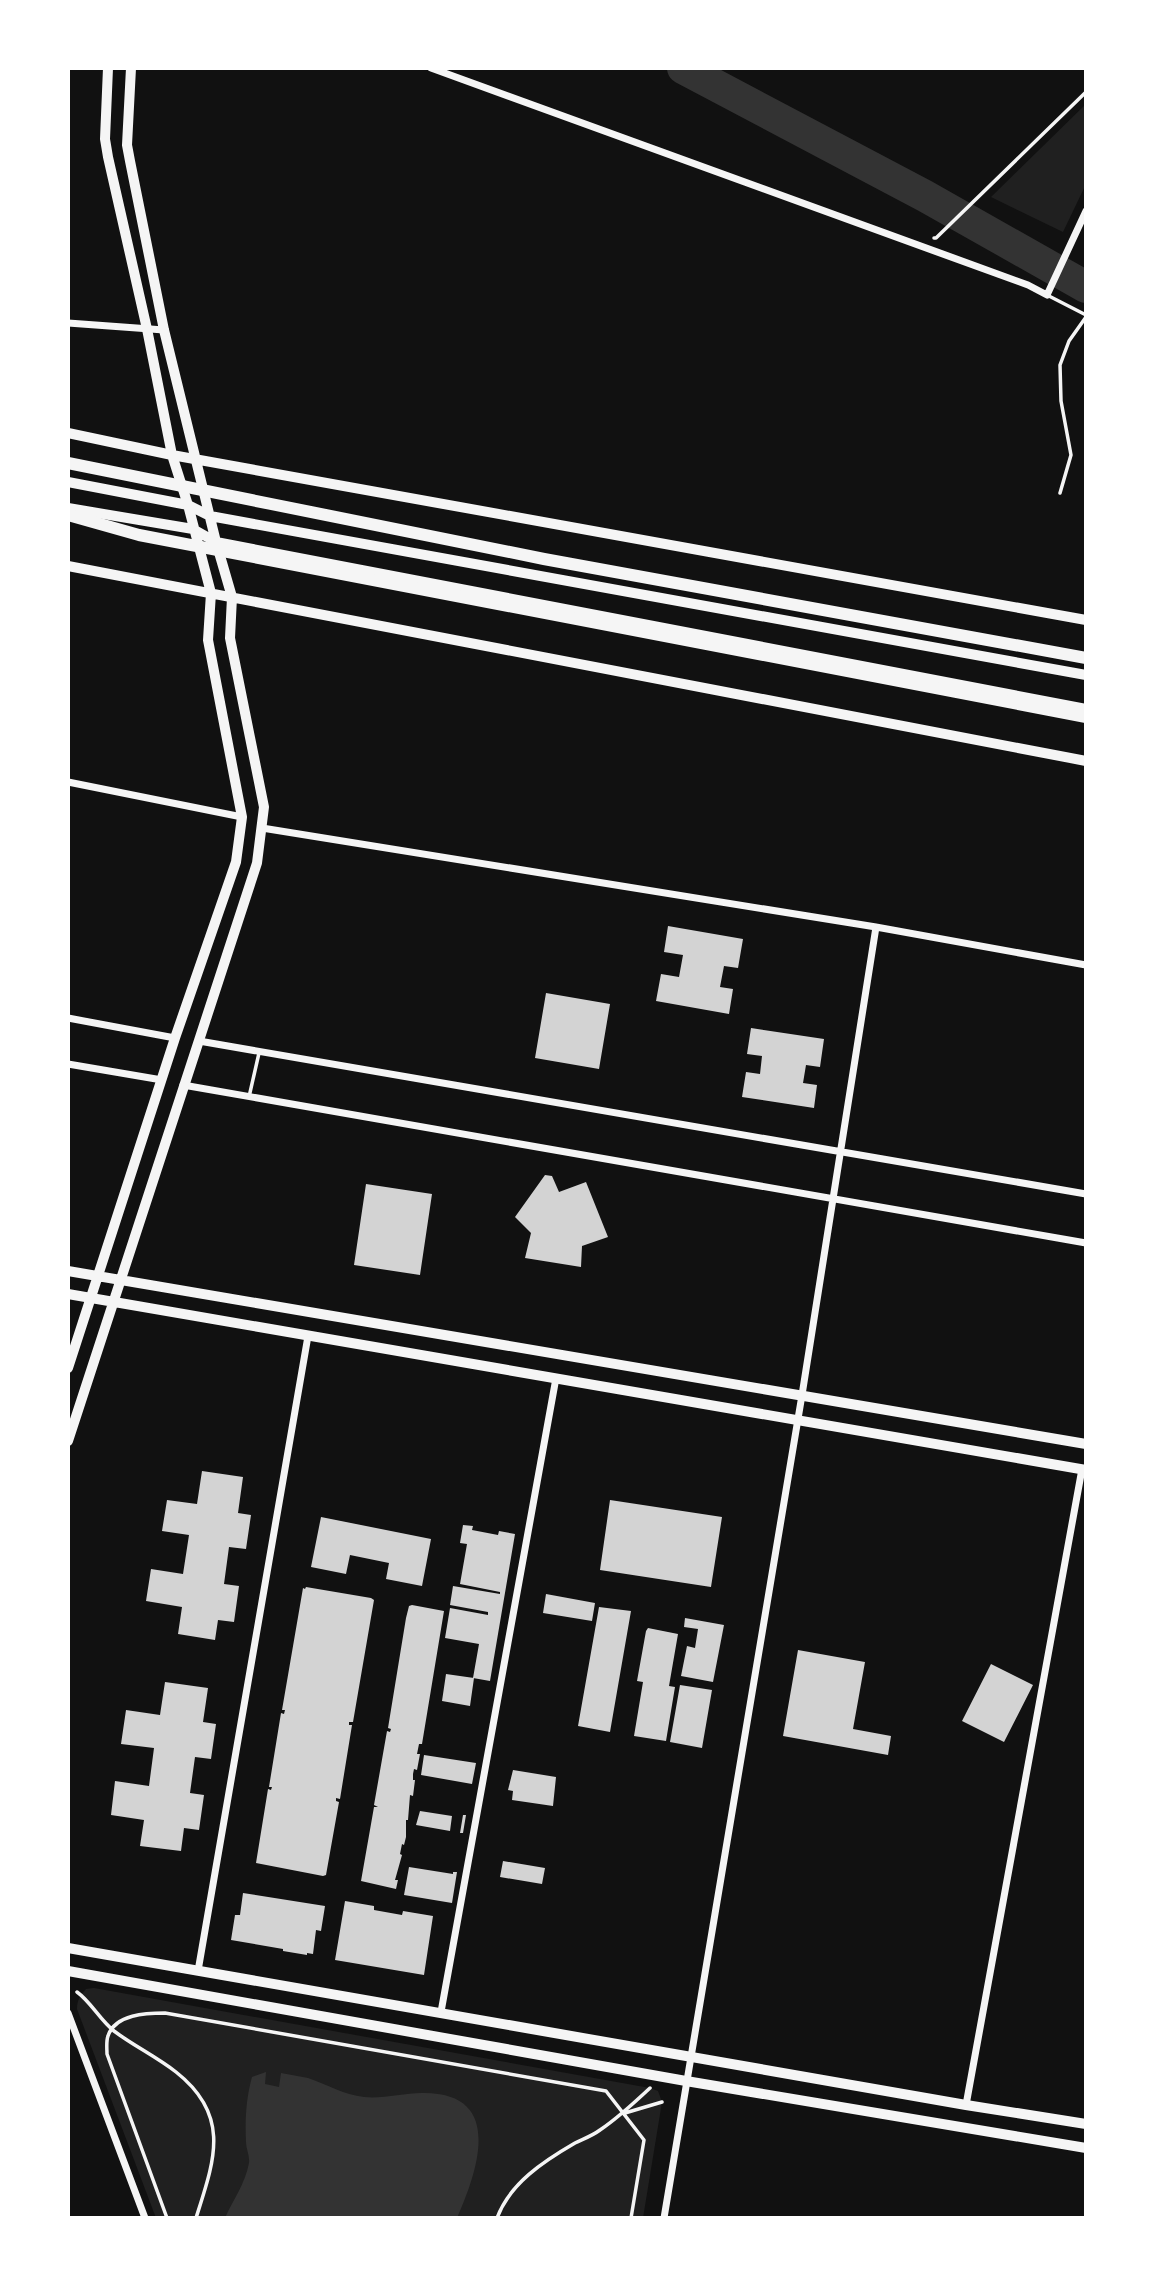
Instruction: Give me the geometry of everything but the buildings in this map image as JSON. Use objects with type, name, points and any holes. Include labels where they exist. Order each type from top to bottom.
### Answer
[{"type":"highway","points":[[68,463],[544,559],[1086,658]]},
{"type":"highway","points":[[68,515],[139,535],[1086,717]]},
{"type":"street","points":[[68,1368],[175,1038],[236,862],[242,817],[208,640],[211,593],[172,455],[108,157],[105,139],[108,68]]},
{"type":"street","points":[[68,1441],[257,863],[264,807],[230,638],[232,597],[164,330],[127,145],[131,68]]},
{"type":"street","points":[[431,68],[1028,285],[1047,295],[1086,211]]},
{"type":"street","points":[[68,323],[164,330]]},
{"type":"street","points":[[68,433],[172,455],[1086,620]]},
{"type":"street","points":[[68,482],[188,505],[210,516],[1086,675]]},
{"type":"street","points":[[68,508],[193,529],[216,542],[1086,709]]},
{"type":"street","points":[[68,566],[1086,761]]},
{"type":"street","points":[[68,782],[242,817]]},
{"type":"street","points":[[262,828],[876,927],[1086,965]]},
{"type":"street","points":[[664,2218],[798,1420],[876,927]]},
{"type":"street","points":[[68,1018],[175,1038]]},
{"type":"street","points":[[199,1041],[1086,1194]]},
{"type":"street","points":[[68,1065],[162,1080]]},
{"type":"street","points":[[183,1085],[1086,1243]]},
{"type":"street","points":[[68,1271],[1086,1444]]},
{"type":"street","points":[[68,1294],[1084,1470],[966,2105]]},
{"type":"street","points":[[198,1971],[308,1335]]},
{"type":"street","points":[[441,2012],[556,1378]]},
{"type":"street","points":[[68,1948],[1086,2124]]},
{"type":"street","points":[[68,1972],[1086,2148]]},
{"type":"street","points":[[68,2013],[145,2218]]},
{"type":"lane","points":[[1047,295],[1086,316],[1069,341],[1060,365],[1060,401],[1071,455],[1060,493]]},
{"type":"lane","points":[[249,1097],[260,1051]]},
{"type":"path","points":[[925,234],[936,238],[1086,92]]},
{"type":"path","points":[[77,1992],[112,2029],[193,2087],[210,2116],[216,2143],[196,2218]]},
{"type":"path","points":[[167,2218],[107,2054],[108,2036],[112,2029],[123,2020],[142,2013],[165,2013],[606,2091],[644,2140],[631,2218]]},
{"type":"path","points":[[497,2218],[507,2198],[523,2179],[544,2163],[597,2133],[623,2114],[650,2088]]},
{"type":"path","points":[[623,2114],[663,2102]]},
{"type":"shaded area","points":[[1086,104],[1086,184],[1063,232],[991,197]]},
{"type":"shaded area","points":[[94,1988],[658,2091],[662,2102],[643,2218],[156,2218],[77,2009],[78,2001],[86,1989]]},
{"type":"shaded area","points":[[266,2072],[265,2084],[279,2087],[281,2073],[308,2078],[357,2096],[422,2093],[448,2096],[465,2105],[475,2119],[477,2157],[457,2218],[225,2218],[242,2185],[249,2163],[246,2117],[252,2077]]},
{"type":"waterway","points":[[683,68],[925,196],[1086,287]]}]
